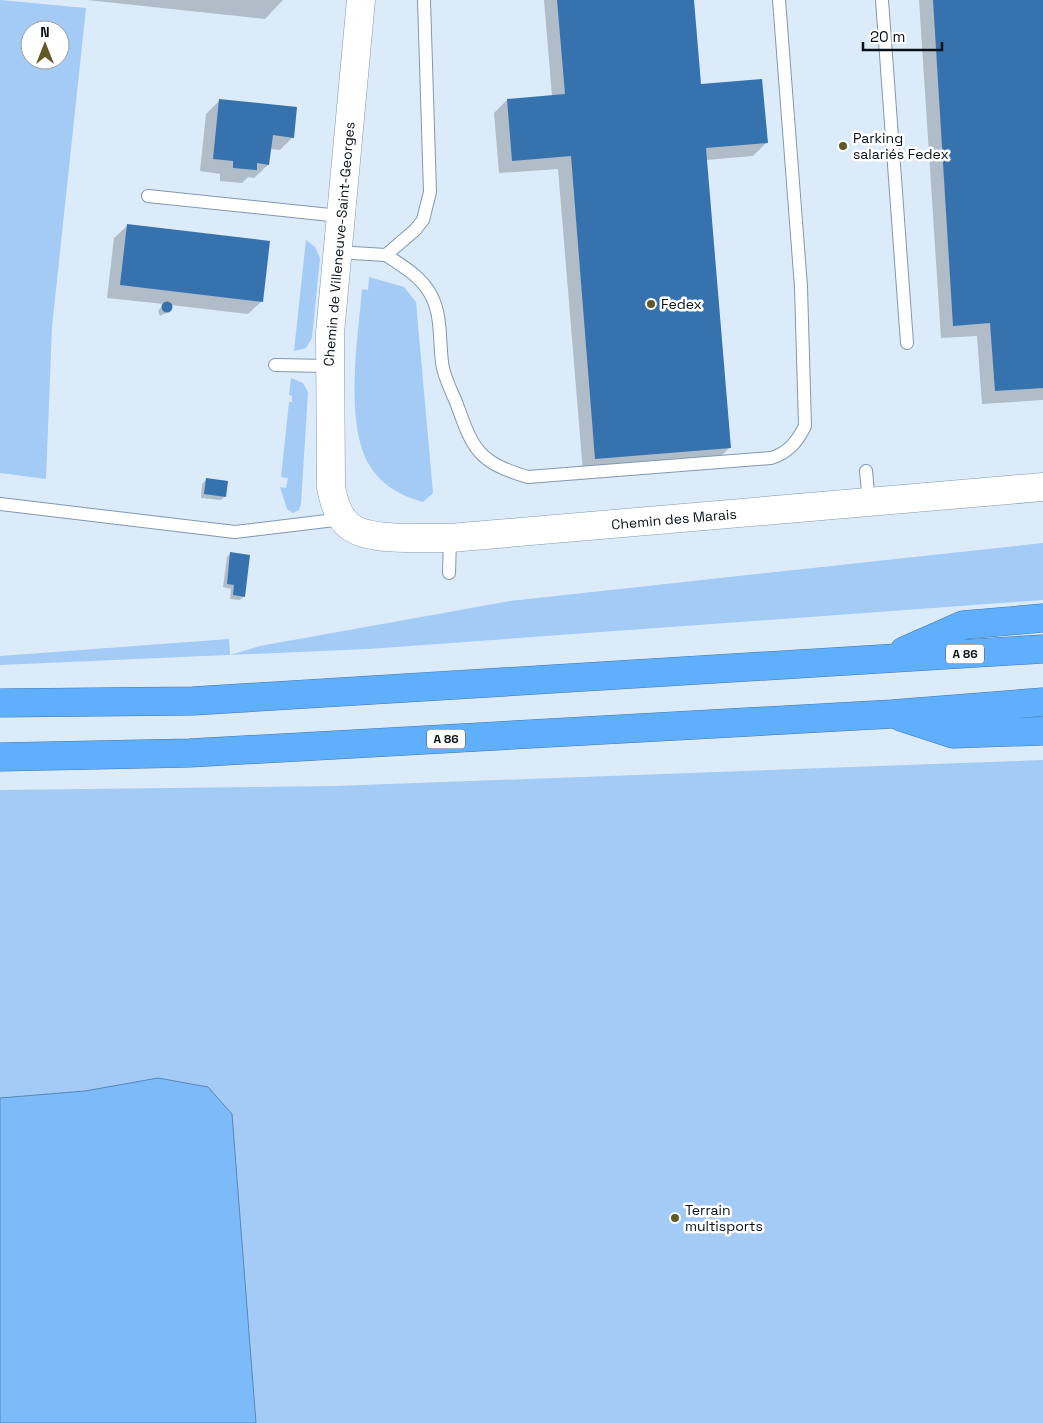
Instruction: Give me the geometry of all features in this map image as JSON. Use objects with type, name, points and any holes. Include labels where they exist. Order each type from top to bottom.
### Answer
[{"type":"highway","points":[[887,658],[963,625],[1043,618]]},
{"type":"highway","name":"A 86","points":[[0,703],[192,701],[1043,649]]},
{"type":"highway","name":"A 86","points":[[0,757],[190,753],[892,714],[1043,702]]},
{"type":"highway","points":[[892,714],[953,734],[1043,731]]},
{"type":"street","name":"Chemin de Villeneuve-Saint-Georges","points":[[343,520],[335,505],[331,488],[329,366],[336,252],[361,0]]},
{"type":"street","name":"Chemin des Marais","points":[[343,520],[355,530],[373,536],[450,538],[1043,487]]},
{"type":"lane","points":[[386,255],[415,230],[423,220],[430,192],[424,0]]},
{"type":"lane","points":[[336,252],[386,255],[423,282],[431,294],[440,322],[442,364],[471,443],[481,455],[497,465],[528,477],[697,465],[770,458],[782,455],[801,434],[805,426],[805,409],[801,287],[779,0]]},
{"type":"lane","points":[[882,0],[907,343]]},
{"type":"lane","points":[[148,196],[340,216]]},
{"type":"lane","points":[[275,365],[329,366]]},
{"type":"lane","points":[[866,471],[868,502]]},
{"type":"lane","points":[[0,504],[235,532],[343,520]]},
{"type":"lane","points":[[449,573],[450,538]]},
{"type":"shaded area","points":[[0,0],[86,8],[52,327],[46,479],[0,473]]},
{"type":"shaded area","points":[[306,240],[315,247],[320,258],[312,338],[306,348],[294,351]]},
{"type":"shaded area","points":[[369,277],[404,287],[416,302],[433,493],[423,502],[400,493],[380,479],[370,466],[362,448],[357,427],[355,404],[356,355],[362,289],[368,290]]},
{"type":"shaded area","points":[[291,378],[303,383],[308,392],[301,504],[299,510],[293,513],[287,509],[280,487],[286,488],[288,478],[281,477],[289,402],[292,402],[292,396],[289,395]]},
{"type":"shaded area","points":[[1043,543],[1043,600],[368,649],[230,655],[260,646],[510,601]]},
{"type":"shaded area","points":[[229,639],[230,655],[0,665],[0,656]]},
{"type":"shaded area","name":"Terrain multisports","points":[[1043,760],[1043,1423],[0,1423],[0,790],[336,786]]},
{"type":"shaded area","points":[[158,1078],[208,1087],[232,1114],[256,1423],[0,1423],[0,1098],[85,1091]]},
{"type":"building","name":"Fedex","points":[[557,0],[694,0],[701,84],[762,79],[768,143],[706,148],[731,448],[595,459],[571,156],[512,161],[507,99],[565,94]]},
{"type":"building","points":[[933,0],[1043,0],[1043,388],[995,391],[990,323],[953,326]]},
{"type":"building","points":[[219,99],[297,107],[294,138],[273,135],[269,165],[257,163],[257,170],[233,168],[233,161],[213,159]]},
{"type":"building","points":[[127,224],[270,241],[263,302],[120,285]]},
{"type":"building","points":[[165,302],[169,302],[172,307],[171,311],[165,312],[162,309],[162,305]]},
{"type":"building","points":[[206,478],[228,481],[226,497],[204,494]]},
{"type":"building","points":[[230,552],[250,555],[245,597],[233,595],[234,585],[227,584]]},
{"type":"place","name":"Parking salariés Fedex","points":[[843,146]]},
{"type":"place","name":"Fedex","points":[[651,304]]},
{"type":"place","name":"Terrain multisports","points":[[675,1218]]}]
